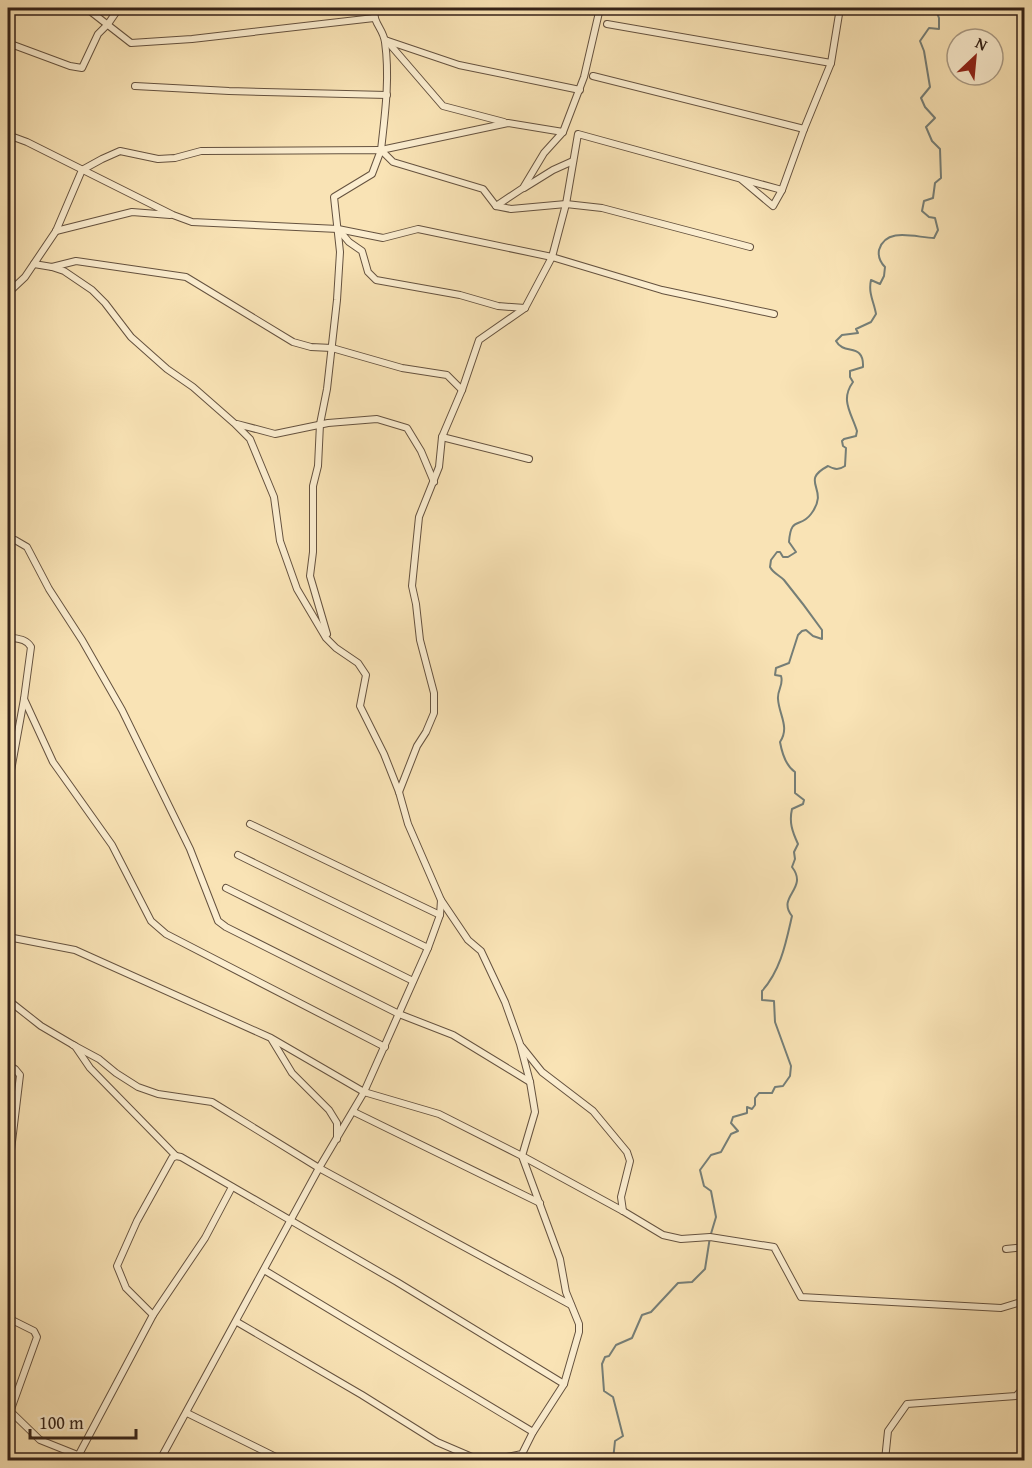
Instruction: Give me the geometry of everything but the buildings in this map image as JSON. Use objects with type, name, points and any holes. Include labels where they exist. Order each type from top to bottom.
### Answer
[{"type":"street","points":[[80,8],[90,11],[131,43],[192,39],[374,18]]},
{"type":"street","points":[[8,43],[60,63],[82,68],[98,34],[119,8]]},
{"type":"street","points":[[374,8],[374,18],[385,39],[443,106],[508,123],[563,132]]},
{"type":"street","points":[[523,188],[544,153],[563,132],[580,90],[600,8]]},
{"type":"street","points":[[739,178],[773,206],[782,190],[831,63],[840,8]]},
{"type":"street","points":[[607,24],[831,63]]},
{"type":"street","points":[[385,39],[459,65],[580,90]]},
{"type":"street","points":[[336,648],[326,631],[310,576],[313,552],[313,486],[318,466],[320,424],[332,348],[340,252],[334,197],[372,174],[381,150],[387,95],[385,39]]},
{"type":"street","points":[[593,76],[804,129]]},
{"type":"street","points":[[135,86],[387,95]]},
{"type":"street","points":[[8,293],[25,277],[56,231],[82,170],[120,152],[158,159],[174,158],[201,151],[381,150],[508,123]]},
{"type":"street","points":[[399,792],[417,746],[434,713],[434,693],[420,640],[412,586],[419,517],[439,467],[442,436],[462,390],[479,340],[525,308],[552,257],[566,204],[578,134],[782,190]]},
{"type":"street","points":[[8,135],[192,222],[338,229],[383,238],[418,230],[552,257],[662,290],[774,314]]},
{"type":"street","points":[[381,150],[393,162],[483,189],[496,206],[512,209],[566,204],[602,208],[750,247]]},
{"type":"street","points":[[496,206],[553,170],[573,161]]},
{"type":"street","points":[[56,231],[132,212],[173,215]]},
{"type":"street","points":[[338,229],[349,242],[362,251],[368,272],[376,280],[459,295],[498,306],[525,308]]},
{"type":"street","points":[[52,267],[76,261],[186,277],[293,342],[311,347],[332,348],[402,368],[447,375],[462,390]]},
{"type":"street","points":[[34,264],[64,271],[92,290],[131,337],[167,369],[193,387],[250,439],[274,497],[280,541],[297,590],[326,638],[358,663],[366,675],[360,706],[399,792],[408,824],[441,900],[468,940],[481,951],[505,1002],[520,1044],[536,1112],[522,1156],[560,1259],[566,1292],[579,1324],[579,1332],[564,1384],[532,1432],[522,1454],[492,1461]]},
{"type":"street","points":[[234,423],[275,434],[320,424],[377,418],[407,428],[421,451],[434,482]]},
{"type":"street","points":[[442,436],[529,459]]},
{"type":"street","points":[[8,539],[27,547],[122,710],[190,849],[218,921],[399,1014],[453,1035],[530,1082]]},
{"type":"street","points":[[8,638],[23,640],[31,647],[24,699],[9,767],[8,787]]},
{"type":"street","points":[[24,699],[53,762],[112,845],[151,921],[166,934],[386,1047]]},
{"type":"street","points":[[250,824],[440,915]]},
{"type":"street","points":[[238,855],[428,948]]},
{"type":"street","points":[[226,888],[413,981]]},
{"type":"street","points":[[160,1461],[319,1168],[354,1112],[386,1047],[428,948],[440,915],[441,900]]},
{"type":"street","points":[[8,937],[75,950],[271,1038],[364,1092],[440,1114],[522,1156],[663,1235],[681,1239],[710,1237],[774,1247],[801,1297],[1001,1308],[1024,1300]]},
{"type":"street","points":[[8,1000],[41,1026],[99,1059],[138,1087],[158,1094],[212,1102],[319,1168],[572,1306]]},
{"type":"street","points":[[271,1038],[292,1073],[329,1110],[337,1123],[337,1139]]},
{"type":"street","points":[[520,1044],[542,1072],[593,1111],[627,1152],[630,1161],[621,1197],[623,1211]]},
{"type":"street","points":[[73,1045],[90,1068],[176,1156],[397,1282],[564,1384]]},
{"type":"street","points":[[8,1065],[20,1075],[11,1132],[8,1175]]},
{"type":"street","points":[[354,1112],[540,1203]]},
{"type":"street","points":[[153,1316],[126,1288],[117,1266],[137,1221],[176,1156]]},
{"type":"street","points":[[78,1458],[153,1316],[205,1238],[232,1187]]},
{"type":"street","points":[[1006,1249],[1024,1247]]},
{"type":"street","points":[[264,1270],[532,1432]]},
{"type":"street","points":[[8,1318],[34,1331],[37,1337],[9,1411],[40,1440],[78,1458],[90,1461]]},
{"type":"street","points":[[237,1322],[437,1442],[479,1461]]},
{"type":"street","points":[[885,1461],[888,1431],[907,1404],[1016,1396],[1024,1388]]},
{"type":"street","points":[[187,1413],[282,1461]]},
{"type":"waterway","points":[[613,1460],[615,1441],[623,1436],[613,1397],[604,1391],[602,1364],[605,1357],[609,1356],[616,1345],[632,1338],[642,1315],[651,1312],[678,1283],[692,1282],[705,1269],[716,1217],[711,1191],[704,1186],[700,1170],[711,1155],[721,1152],[731,1134],[738,1131],[731,1123],[733,1117],[747,1113],[747,1107],[752,1109],[759,1093],[772,1093],[775,1087],[783,1086],[790,1076],[791,1066],[775,1022],[774,1001],[762,1000],[762,991],[774,974],[782,955],[792,916],[788,903],[797,881],[792,867],[795,859],[794,852],[798,844],[794,835],[791,814],[792,809],[803,804],[804,800],[795,793],[795,772],[783,755],[780,742],[784,726],[778,696],[782,679],[781,676],[775,675],[776,668],[789,663],[798,635],[802,631],[806,630],[822,639],[822,630],[784,580],[770,567],[771,560],[777,552],[780,552],[783,557],[796,552],[789,542],[790,534],[794,525],[807,518],[816,505],[818,498],[816,477],[828,466],[837,469],[845,466],[846,448],[842,441],[856,436],[857,431],[848,406],[847,395],[853,382],[850,371],[863,367],[862,359],[860,354],[844,348],[836,341],[842,335],[858,333],[856,329],[871,322],[876,314],[870,285],[871,280],[880,284],[884,276],[885,267],[879,250],[888,238],[903,235],[934,238],[938,230],[935,218],[929,217],[922,211],[924,201],[933,198],[935,183],[941,178],[940,149],[932,141],[926,127],[935,118],[925,107],[921,98],[930,87],[920,41],[929,28],[939,29],[939,18],[935,8]]}]
